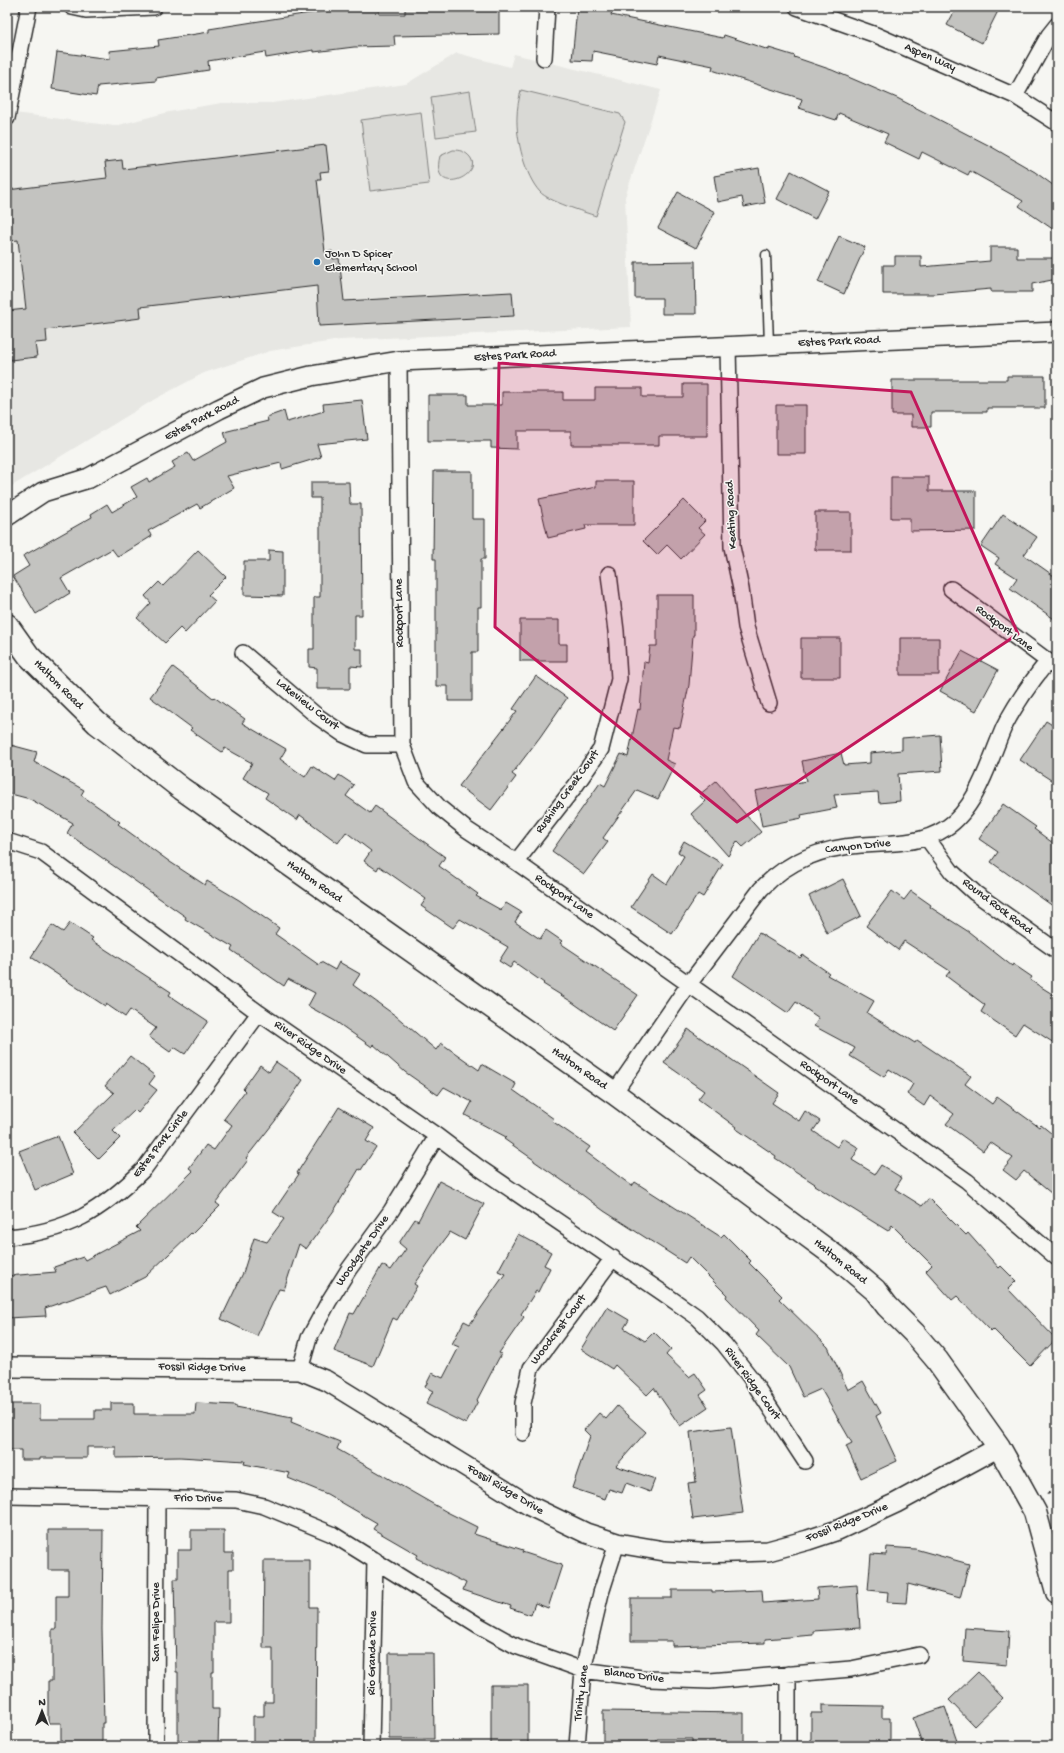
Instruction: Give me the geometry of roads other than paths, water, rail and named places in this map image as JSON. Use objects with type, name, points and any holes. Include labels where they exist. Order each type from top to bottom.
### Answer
[{"type":"main road","name":"Haltom Road","points":[[7,625],[29,656],[97,724],[170,780],[614,1093],[835,1256],[875,1290],[887,1306],[914,1333],[937,1360],[999,1447],[1035,1512],[1057,1592]]},
{"type":"street","points":[[7,118],[29,7]]},
{"type":"street","points":[[81,8],[154,7]]},
{"type":"street","points":[[544,58],[547,7]]},
{"type":"street","name":"Aspen Way","points":[[797,7],[876,35],[1015,96],[1057,123]]},
{"type":"street","points":[[1015,96],[1049,35],[1057,25]]},
{"type":"street","name":"Estes Park Road","points":[[7,516],[43,492],[89,478],[219,409],[263,388],[311,376],[399,361],[1057,332]]},
{"type":"street","name":"Keating Road","points":[[728,346],[732,547],[741,589],[746,627],[769,703]]},
{"type":"street","name":"Rockport Lane","points":[[399,361],[402,745],[416,782],[440,808],[466,829],[516,862],[690,984],[966,1181],[1057,1258]]},
{"type":"street","name":"Rushing Creek Court","points":[[516,862],[576,785],[600,749],[619,679],[616,631],[609,574]]},
{"type":"street","name":"Rockport Lane","points":[[951,589],[1052,664]]},
{"type":"street","name":"Lakeview Court","points":[[243,653],[317,716],[343,734],[367,745],[402,745]]},
{"type":"street","name":"Canyon Drive","points":[[614,1093],[690,984],[761,889],[773,876],[806,856],[834,848],[862,845],[887,845],[927,838],[947,828],[965,809],[980,786],[1005,726],[1028,686],[1052,664]]},
{"type":"street","name":"Round Rock Road","points":[[927,838],[952,872],[975,893],[1057,951]]},
{"type":"street","name":"River Ridge Drive","points":[[7,841],[41,852],[259,1013],[478,1167],[613,1258]]},
{"type":"street","name":"Estes Park Circle","points":[[7,1237],[27,1235],[77,1221],[125,1188],[144,1169],[259,1013]]},
{"type":"street","name":"Woodgate Drive","points":[[300,1370],[309,1338],[329,1301],[349,1269],[391,1211],[436,1136]]},
{"type":"street","name":"Woodcrest Court","points":[[523,1433],[523,1403],[531,1368],[613,1258]]},
{"type":"street","name":"River Ridge Court","points":[[613,1258],[697,1317],[724,1344],[750,1377],[805,1461]]},
{"type":"street","name":"Fossil Ridge Drive","points":[[7,1367],[300,1370],[327,1381],[530,1506],[579,1530],[617,1543],[664,1551],[700,1553],[768,1551],[808,1540],[838,1530],[896,1503],[999,1447]]},
{"type":"street","name":"Frio Drive","points":[[7,1496],[236,1500],[264,1506],[332,1534],[375,1560]]},
{"type":"street","name":"San Felipe Drive","points":[[156,1746],[157,1499]]},
{"type":"street","name":"Trinity Lane","points":[[577,1746],[583,1670],[601,1593],[617,1543]]},
{"type":"street","name":"Blanco Drive","points":[[375,1560],[478,1625],[516,1646],[583,1670],[649,1679],[710,1681],[851,1669],[919,1655]]},
{"type":"street","name":"Rio Grande Drive","points":[[371,1746],[375,1560]]},
{"type":"street","points":[[788,1674],[788,1746]]},
{"type":"lane","points":[[766,256],[769,345]]},
{"type":"place","name":"John D Spicer Elementary School","points":[[317,262]]}]
